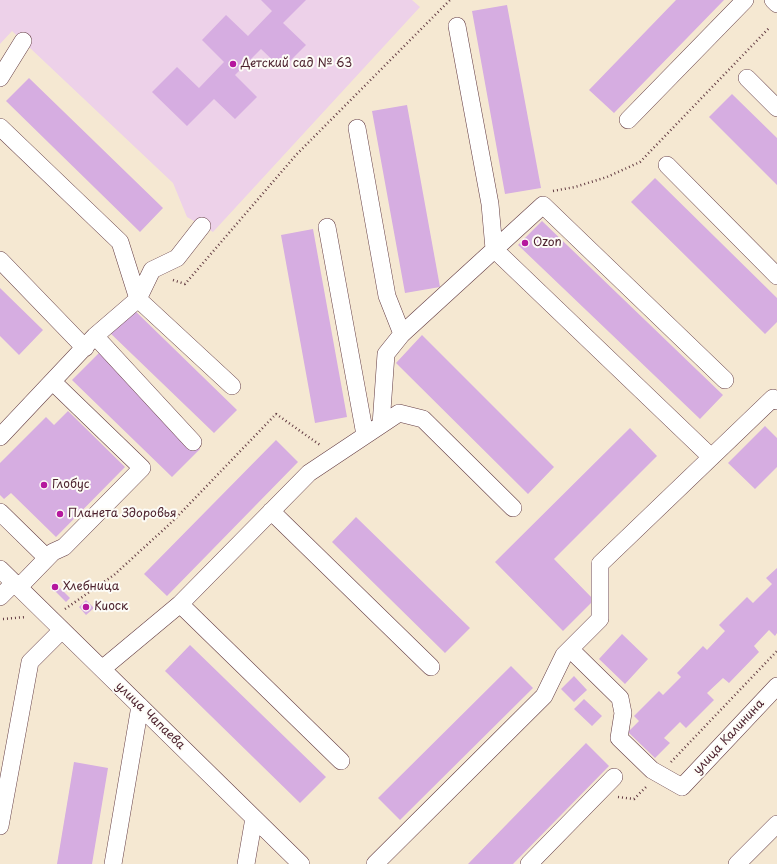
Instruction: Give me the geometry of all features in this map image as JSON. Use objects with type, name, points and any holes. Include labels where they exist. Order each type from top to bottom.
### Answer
[{"type":"street","points":[[628,120],[745,0]]},
{"type":"street","points":[[773,0],[777,4]]},
{"type":"street","points":[[457,26],[490,204],[494,249],[711,457]]},
{"type":"street","points":[[0,78],[23,41]]},
{"type":"street","points":[[747,78],[777,108]]},
{"type":"street","points":[[0,127],[120,242],[138,300],[232,386]]},
{"type":"street","points":[[357,128],[387,296],[402,334]]},
{"type":"street","points":[[667,165],[777,276]]},
{"type":"street","points":[[381,425],[386,354],[402,334],[543,205],[725,380]]},
{"type":"street","points":[[1,434],[53,382],[90,342],[138,300],[152,270],[177,258],[202,226]]},
{"type":"street","points":[[327,227],[365,436]]},
{"type":"street","points":[[0,260],[90,342],[193,442]]},
{"type":"street","points":[[0,597],[16,585],[53,552],[64,547],[142,468],[53,382]]},
{"type":"street","points":[[375,864],[544,696],[564,655],[600,619],[600,564],[773,398],[777,401]]},
{"type":"street","points":[[102,669],[180,604],[309,473],[399,413],[423,419],[513,508]]},
{"type":"street","points":[[271,511],[431,667]]},
{"type":"street","points":[[0,512],[47,558]]},
{"type":"street","name":"улица Чапаева","points":[[0,569],[301,864]]},
{"type":"street","points":[[180,604],[341,761]]},
{"type":"street","points":[[0,826],[30,662],[62,630]]},
{"type":"street","points":[[570,649],[620,698],[623,713],[619,738],[652,770],[659,774]]},
{"type":"street","name":"улица Калинина","points":[[659,774],[682,787],[777,686]]},
{"type":"street","points":[[113,864],[140,706]]},
{"type":"street","points":[[529,864],[614,777]]},
{"type":"street","points":[[246,864],[254,818]]},
{"type":"street","points":[[737,864],[777,824]]},
{"type":"path","points":[[167,278],[185,284],[296,156],[450,0]]},
{"type":"path","points":[[543,205],[546,193],[607,178],[640,162],[770,27]]},
{"type":"path","points":[[65,609],[114,575],[173,522],[276,414],[335,456]]},
{"type":"path","points":[[3,619],[29,617]]},
{"type":"path","points":[[659,774],[777,651]]},
{"type":"shaded area","points":[[0,0],[412,0],[420,7],[213,232],[187,217],[173,183],[12,31],[0,44]]},
{"type":"building","name":"Детский сад № 63","points":[[261,0],[306,0],[283,23],[306,45],[282,69],[261,49],[235,75],[257,97],[235,119],[214,99],[187,126],[152,92],[177,67],[199,88],[224,62],[202,40],[226,15],[248,36],[272,11]]},
{"type":"building","points":[[676,0],[724,0],[614,113],[589,90]]},
{"type":"building","points":[[507,5],[541,188],[505,194],[472,11]]},
{"type":"building","points":[[29,78],[163,208],[140,232],[6,101]]},
{"type":"building","points":[[732,94],[777,138],[777,185],[709,117]]},
{"type":"building","points":[[407,105],[440,287],[405,293],[372,111]]},
{"type":"building","points":[[655,178],[777,298],[777,322],[765,334],[631,202]]},
{"type":"building","points":[[542,221],[723,395],[700,419],[518,245]]},
{"type":"building","points":[[313,229],[347,417],[315,423],[281,235]]},
{"type":"building","points":[[0,288],[43,330],[19,355],[0,336]]},
{"type":"building","points":[[130,306],[237,410],[214,433],[107,330]]},
{"type":"building","points":[[422,335],[554,467],[528,494],[396,363]]},
{"type":"building","points":[[100,352],[200,449],[172,477],[72,380]]},
{"type":"building","points":[[68,411],[125,467],[56,537],[11,493],[4,499],[0,495],[0,463],[46,417],[54,425]]},
{"type":"building","points":[[765,426],[777,438],[777,467],[755,489],[728,463]]},
{"type":"building","points":[[630,428],[657,456],[554,559],[594,600],[563,631],[495,562]]},
{"type":"building","points":[[276,440],[298,462],[167,596],[144,574]]},
{"type":"building","points":[[356,517],[470,628],[445,653],[332,542]]},
{"type":"building","points":[[777,568],[777,633],[775,636],[769,630],[754,646],[759,652],[729,683],[723,678],[707,693],[714,700],[686,728],[680,722],[664,738],[670,743],[655,758],[628,732],[639,721],[634,716],[659,691],[663,695],[681,677],[677,673],[703,646],[707,650],[725,631],[719,625],[747,597],[753,603],[772,584],[766,578]]},
{"type":"building","points":[[54,582],[70,598],[66,602],[50,586]]},
{"type":"building","name":"Киоск","points":[[86,600],[94,608],[86,615],[79,607]]},
{"type":"building","points":[[622,634],[648,659],[625,684],[599,659]]},
{"type":"building","points":[[190,645],[326,777],[300,803],[165,671]]},
{"type":"building","points":[[511,666],[533,688],[400,820],[378,798]]},
{"type":"building","points":[[574,676],[587,690],[574,702],[561,689]]},
{"type":"building","points":[[584,699],[602,716],[592,726],[574,709]]},
{"type":"building","points":[[586,743],[609,766],[513,864],[468,864]]},
{"type":"building","points":[[74,762],[108,768],[92,864],[57,864]]},
{"type":"place","name":"Детский сад № 63","points":[[233,64]]},
{"type":"place","name":"Ozon","points":[[525,243]]},
{"type":"place","name":"Глобус","points":[[44,485]]},
{"type":"place","name":"Планета Здоровья","points":[[60,514]]},
{"type":"place","name":"Хлебница","points":[[55,587]]},
{"type":"place","name":"Киоск","points":[[86,607]]}]
